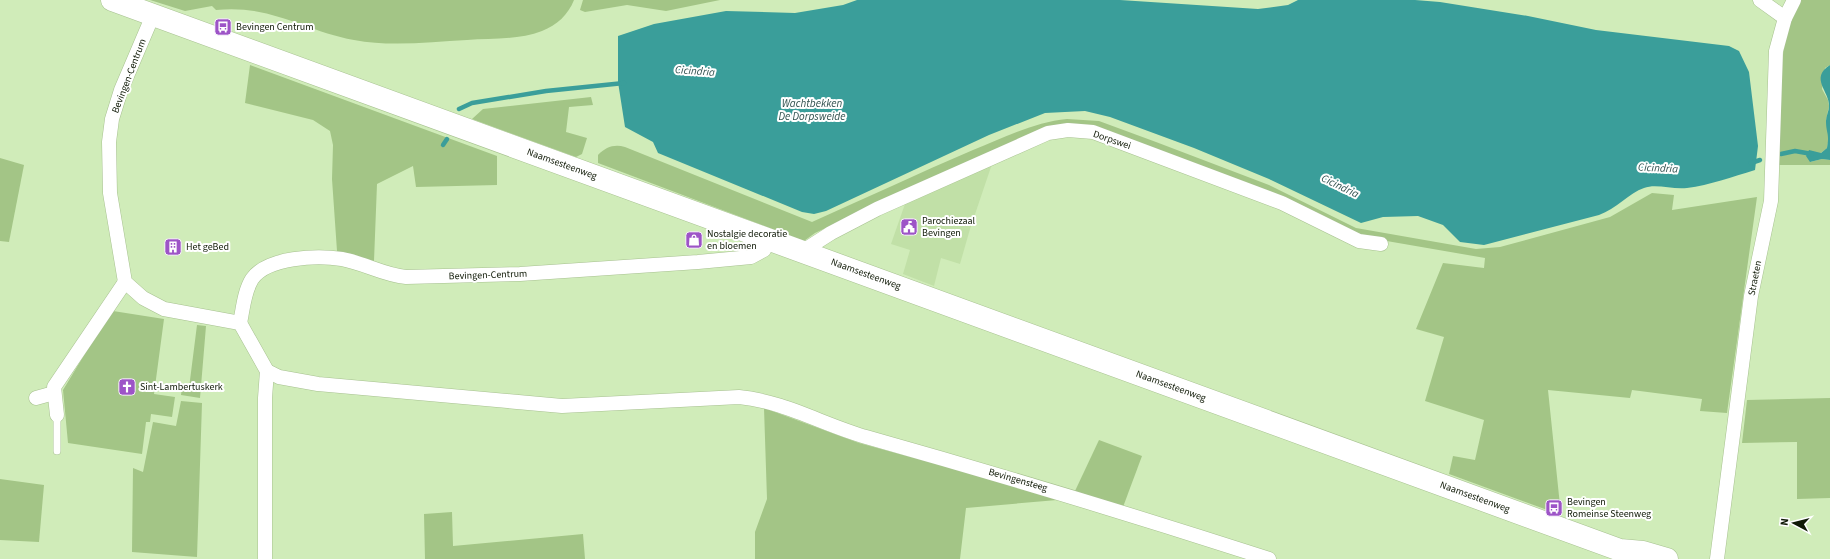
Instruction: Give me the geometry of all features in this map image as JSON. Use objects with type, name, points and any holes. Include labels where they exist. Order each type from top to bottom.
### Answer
[{"type":"main road","name":"Naamsesteenweg","points":[[112,0],[803,251],[1626,555],[1643,552],[1667,559]]},
{"type":"street","points":[[1760,0],[1785,18]]},
{"type":"street","name":"Straeten","points":[[1717,559],[1751,296],[1771,201],[1776,51],[1785,18],[1794,0]]},
{"type":"street","name":"Bevingen-Centrum","points":[[125,282],[110,194],[109,142],[112,119],[121,90],[153,15]]},
{"type":"street","name":"Dorpswei","points":[[803,251],[831,233],[877,209],[1048,134],[1068,130],[1092,132],[1282,203],[1359,240],[1381,244]]},
{"type":"street","name":"Bevingen-Centrum","points":[[240,323],[244,299],[252,279],[265,267],[286,260],[341,259],[394,276],[406,277],[520,274],[751,257],[764,250],[769,239]]},
{"type":"street","points":[[56,415],[54,387],[125,282],[143,298],[164,309],[240,323],[267,371],[265,398],[265,559]]},
{"type":"street","name":"Bevingensteeg","points":[[267,371],[279,377],[318,384],[562,406],[740,396],[767,402],[858,435],[1024,482],[1269,559]]},
{"type":"street","points":[[36,398],[54,394]]},
{"type":"lane","points":[[56,415],[57,451]]},
{"type":"shaded area","points":[[150,0],[574,0],[569,10],[557,23],[547,29],[533,34],[505,38],[396,44],[368,42],[336,36],[270,14],[235,9],[216,10],[212,6],[185,11]]},
{"type":"shaded area","points":[[583,0],[720,0],[666,11],[627,5],[585,12],[580,10]]},
{"type":"shaded area","points":[[1801,0],[1830,0],[1830,65],[1825,68],[1822,89],[1828,100],[1829,106],[1826,120],[1829,137],[1827,148],[1810,162],[1822,159],[1830,160],[1830,165],[1779,165],[1779,102],[1782,59],[1792,18]]},
{"type":"shaded area","points":[[250,65],[497,156],[497,185],[416,187],[413,166],[377,184],[374,261],[337,251],[332,179],[333,145],[330,131],[313,120],[245,103]]},
{"type":"shaded area","points":[[591,97],[593,105],[569,107],[566,132],[587,138],[582,154],[576,157],[472,119],[483,109]]},
{"type":"shaded area","points":[[1067,119],[1099,121],[1156,142],[1269,185],[1356,228],[1476,249],[1500,247],[1610,217],[1652,193],[1674,195],[1672,210],[1757,197],[1727,413],[1700,411],[1702,399],[1632,390],[1630,398],[1548,390],[1561,515],[1449,474],[1453,456],[1475,460],[1484,420],[1425,401],[1444,337],[1416,329],[1443,263],[1484,268],[1485,258],[1352,235],[1078,126],[939,175],[815,233],[804,241],[598,163],[598,155],[604,150],[614,146],[625,147],[812,222],[1007,136],[1043,123]]},
{"type":"shaded area","points":[[0,158],[24,165],[9,242],[0,241]]},
{"type":"shaded area","points":[[992,164],[960,264],[941,258],[934,286],[903,274],[910,250],[891,244],[906,201]]},
{"type":"shaded area","points":[[113,311],[164,319],[154,394],[175,397],[172,417],[151,414],[150,422],[146,422],[142,454],[68,443],[63,390],[97,334]]},
{"type":"shaded area","points":[[197,325],[206,326],[200,398],[181,395],[182,387],[189,388]]},
{"type":"shaded area","points":[[1830,398],[1830,498],[1797,499],[1797,442],[1742,443],[1747,400]]},
{"type":"shaded area","points":[[181,401],[202,403],[197,557],[132,552],[133,468],[143,472],[153,422],[176,426]]},
{"type":"shaded area","points":[[764,408],[859,443],[969,473],[1057,500],[966,508],[960,559],[755,559],[755,532],[767,499]]},
{"type":"shaded area","points":[[1099,440],[1142,456],[1123,507],[1075,491]]},
{"type":"shaded area","points":[[0,479],[44,485],[39,542],[0,540]]},
{"type":"shaded area","points":[[452,512],[453,546],[583,534],[585,559],[425,559],[424,514]]},
{"type":"water","name":"Wachtbekken De Dorpsweide","points":[[857,0],[1120,0],[1258,9],[1288,5],[1298,0],[1415,0],[1440,2],[1528,16],[1596,30],[1729,46],[1739,51],[1749,72],[1758,146],[1755,170],[1696,187],[1676,188],[1654,186],[1644,188],[1633,193],[1611,209],[1599,215],[1484,245],[1460,242],[1443,225],[1418,216],[1383,217],[1361,223],[1269,179],[1194,148],[1110,117],[1085,111],[1045,113],[989,135],[826,211],[814,214],[802,212],[658,153],[653,142],[625,127],[618,82],[618,36],[654,24],[726,11],[795,13],[843,5]]},
{"type":"water","points":[[1830,65],[1830,160],[1822,159],[1810,162],[1806,156],[1809,150],[1821,153],[1827,148],[1828,136],[1826,121],[1829,106],[1822,85],[1821,75]]},
{"type":"waterway","name":"Cicindria","points":[[459,109],[472,103],[546,91],[624,83]]},
{"type":"waterway","name":"Cicindria","points":[[443,145],[447,139]]},
{"type":"waterway","name":"Cicindria","points":[[1781,154],[1795,151],[1812,154]]},
{"type":"waterway","name":"Cicindria","points":[[1751,163],[1760,160]]},
{"type":"place","name":"Bevingen Centrum","points":[[223,27]]},
{"type":"place","name":"Parochiezaal Bevingen","points":[[909,227]]},
{"type":"place","name":"Nostalgie decoratie en bloemen","points":[[694,240]]},
{"type":"place","name":"Het geBed","points":[[173,247]]},
{"type":"place","name":"Sint-Lambertuskerk","points":[[127,387]]},
{"type":"place","name":"Bevingen Romeinse Steenweg","points":[[1554,508]]}]
